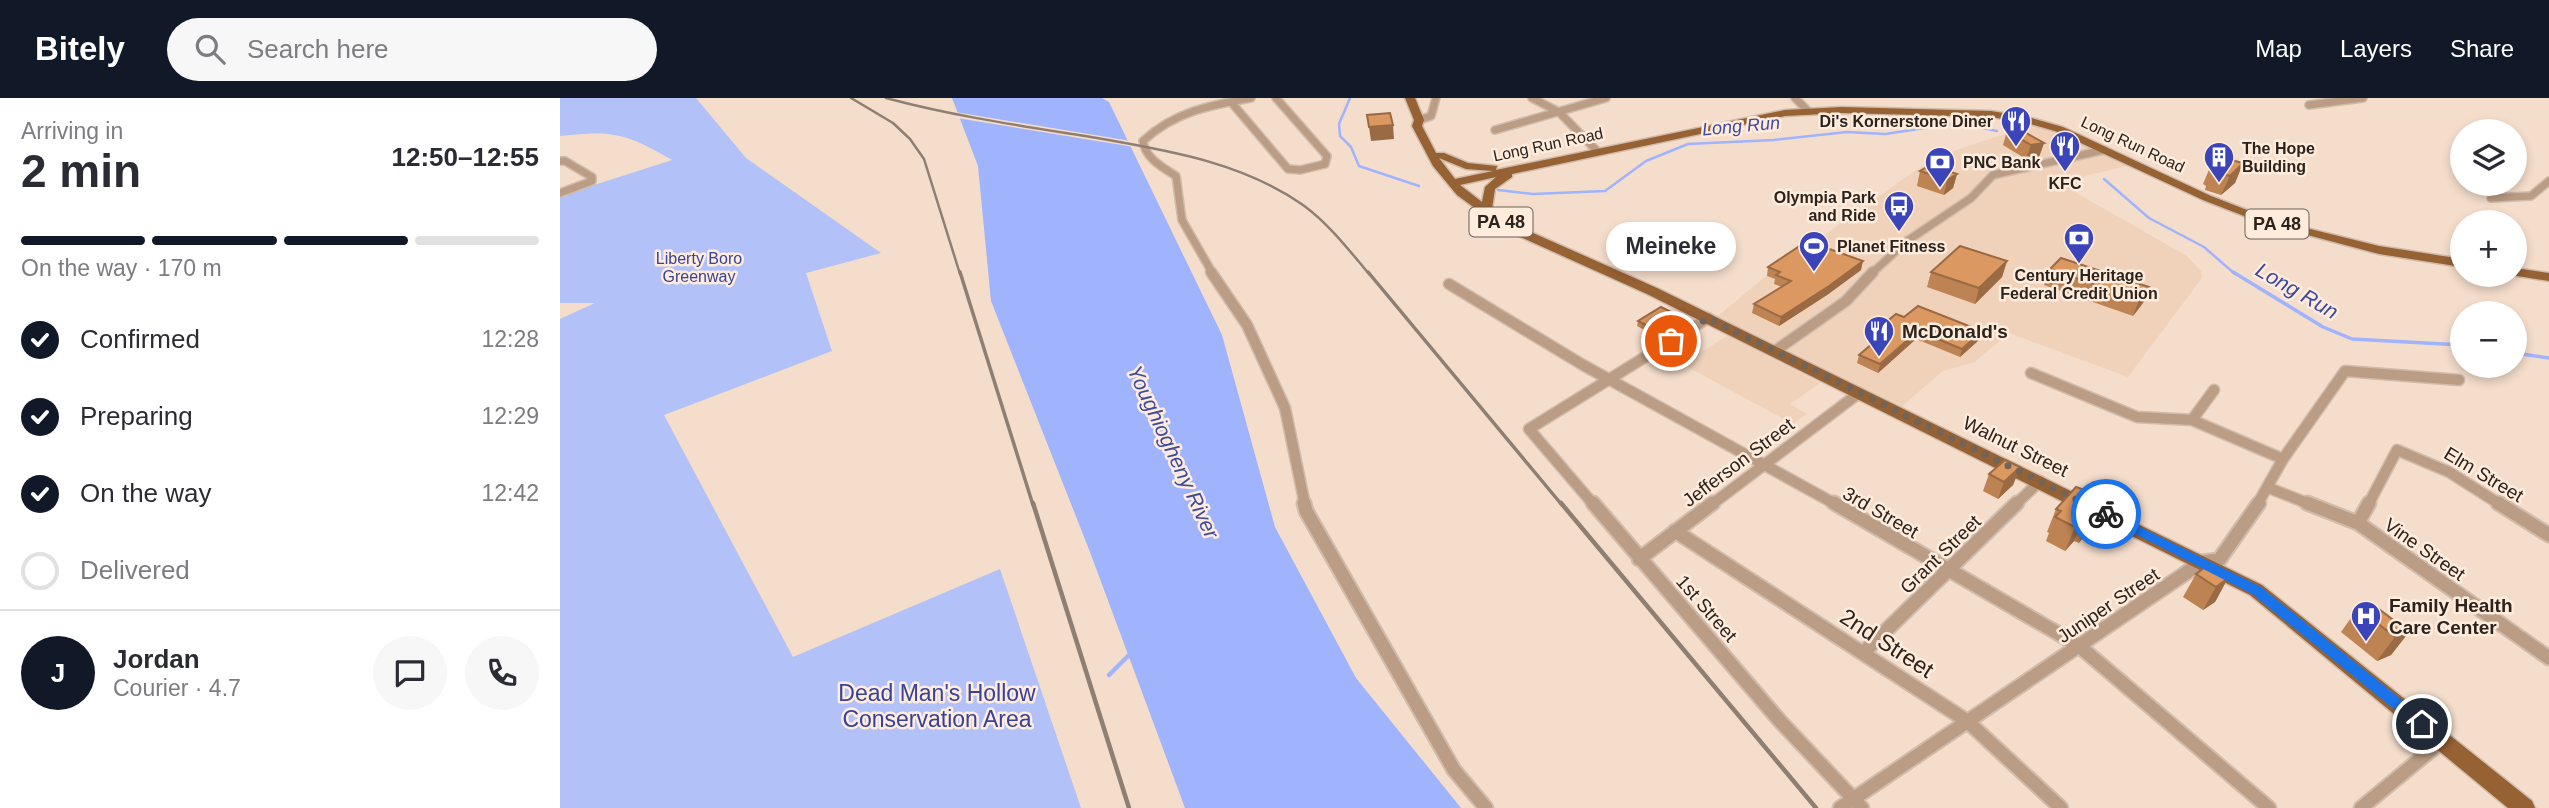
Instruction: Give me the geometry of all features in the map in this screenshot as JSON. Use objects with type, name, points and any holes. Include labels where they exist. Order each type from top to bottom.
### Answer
[{"type":"main road","name":"Walnut Street","points":[[1410,98],[1427,149],[1472,202],[1509,228],[1708,318],[2248,586],[2280,607],[2525,808]]},
{"type":"main road","name":"Long Run Road","points":[[1456,182],[1763,116],[1808,111],[1871,110],[2007,116],[2052,126],[2207,198],[2266,221],[2379,250],[2450,261]]},
{"type":"main road","name":"Walnut Street","points":[[1419,120],[1426,125],[1456,182],[1488,207],[1558,249]]},
{"type":"main road","points":[[1440,155],[1466,166],[1527,167]]},
{"type":"main road","name":"PA 48","points":[[1488,207],[1485,195],[1494,182],[1527,167]]},
{"type":"main road","points":[[2527,274],[2549,277]]},
{"type":"street","points":[[1251,98],[1200,106],[1157,125],[1143,141],[1144,150],[1175,176],[1179,184],[1182,220],[1201,257],[1247,325],[1285,408],[1306,511],[1454,770],[1486,808]]},
{"type":"street","points":[[1231,102],[1288,169],[1300,170],[1325,164],[1327,156],[1276,98]]},
{"type":"street","points":[[1419,120],[1431,116],[1436,98]]},
{"type":"street","points":[[1532,98],[1559,112],[1597,151]]},
{"type":"street","points":[[1495,130],[1606,98]]},
{"type":"street","points":[[1796,98],[1808,111]]},
{"type":"street","points":[[2326,98],[2334,102]]},
{"type":"street","points":[[2309,105],[2363,98]]},
{"type":"street","points":[[1775,351],[1846,301],[1907,241],[1971,198],[1993,174],[2104,149]]},
{"type":"street","points":[[560,161],[565,161],[592,177],[592,181],[587,185],[560,193]]},
{"type":"street","points":[[2491,198],[2531,197],[2549,181]]},
{"type":"street","name":"3rd Street","points":[[1449,284],[1610,379],[1765,463],[2078,645],[2269,808]]},
{"type":"street","points":[[1610,379],[1708,318]]},
{"type":"street","name":"Juniper Street","points":[[1840,808],[1858,803],[1968,721],[2202,562],[2219,560],[2269,488],[2283,459],[2345,371],[2459,380]]},
{"type":"street","points":[[2031,373],[2137,417],[2192,420],[2283,459]]},
{"type":"street","name":"1st Street","points":[[1610,379],[1529,429],[1639,559],[1841,788],[1858,803]]},
{"type":"street","points":[[2192,420],[2214,390]]},
{"type":"street","name":"Jefferson Street","points":[[1639,559],[1858,393]]},
{"type":"street","name":"Elm Street","points":[[2358,523],[2397,450],[2449,471],[2549,535]]},
{"type":"street","name":"Grant Street","points":[[1864,652],[2040,481]]},
{"type":"street","name":"Vine Street","points":[[2269,488],[2358,523],[2549,659]]},
{"type":"street","name":"2nd Street","points":[[1675,531],[1968,721],[2062,808]]},
{"type":"street","points":[[2361,808],[2442,741]]},
{"type":"shaded area","points":[[2022,122],[2054,131],[2127,166],[2085,176],[2071,190],[2187,256],[2201,271],[2202,278],[2128,377],[2009,333],[1975,362],[1943,371],[1902,406],[1718,316],[1766,276],[1916,170],[1956,150],[2005,134]]},
{"type":"shaded area","points":[[1727,336],[1820,383],[1790,404],[1807,414],[1793,424],[1682,364]]},
{"type":"green space","name":"Liberty Boro Greenway","points":[[560,98],[696,98],[746,158],[881,253],[806,273],[832,351],[664,415],[793,657],[1000,569],[1081,808],[560,808],[560,319],[595,303],[560,303],[560,196],[672,160],[643,144],[619,136],[593,133],[560,136]]},
{"type":"water","name":"Youghiogheny River","points":[[952,98],[1102,98],[1109,102],[1222,335],[1275,527],[1356,678],[1461,808],[1185,808],[1090,552],[991,301],[978,166]]},
{"type":"pier","points":[[955,112],[1131,141],[1134,147],[957,118]]},
{"type":"building","points":[[1390,113],[1393,125],[1369,127],[1367,115]]},
{"type":"building","points":[[2019,129],[2044,143],[2031,145],[2007,131]]},
{"type":"building","points":[[2220,157],[2243,163],[2230,176],[2213,171],[2216,168],[2211,165]]},
{"type":"building","points":[[1930,165],[1957,174],[1947,180],[1920,171]]},
{"type":"building","points":[[1807,241],[1863,261],[1781,317],[1754,304],[1791,281],[1776,275],[1780,272],[1768,267]]},
{"type":"building","points":[[1960,246],[2007,261],[1979,288],[1931,272]]},
{"type":"building","points":[[2061,258],[2149,287],[2139,300],[2050,269]]},
{"type":"building","points":[[1918,306],[1982,331],[1962,349],[1918,331],[1880,364],[1859,355],[1893,326],[1885,323],[1896,314],[1904,317]]},
{"type":"building","points":[[1661,307],[1681,317],[1657,331],[1638,321]]},
{"type":"building","points":[[2005,460],[2020,467],[2004,482],[1989,474]]},
{"type":"building","points":[[2076,487],[2105,497],[2089,520],[2084,518],[2075,527],[2055,517],[2061,511],[2056,509]]},
{"type":"building","points":[[2208,565],[2228,578],[2216,587],[2196,574]]},
{"type":"building","points":[[2371,603],[2409,632],[2395,637],[2358,608]]},
{"type":"waterway","name":"Long Run","points":[[1350,98],[1339,124],[1340,136],[1351,147],[1359,166],[1419,186]]},
{"type":"waterway","name":"Long Run","points":[[1498,190],[1533,194],[1605,191],[1646,161],[1688,144],[1774,140],[1847,132],[1885,134],[1958,123],[1997,131]]},
{"type":"waterway","name":"Long Run","points":[[2104,179],[2149,218],[2204,247],[2235,274]]},
{"type":"waterway","name":"Long Run","points":[[2233,272],[2323,327],[2352,339],[2450,344]]},
{"type":"waterway","name":"Long Run","points":[[2527,355],[2549,358]]},
{"type":"waterway","points":[[1109,675],[1130,654]]},
{"type":"railway","points":[[851,98],[893,123],[910,139],[924,159],[960,274]]},
{"type":"railway","points":[[886,98],[962,115],[1146,147],[1201,159],[1227,168],[1279,190],[1303,205],[1330,229],[1369,274]]},
{"type":"railway","points":[[960,272],[1033,505]]},
{"type":"railway","points":[[1368,272],[1562,505]]},
{"type":"railway","points":[[1033,503],[1129,808]]},
{"type":"railway","points":[[1561,503],[1816,808]]},
{"type":"way so far","points":[[1671,341],[1708,318],[2106,514]]},
{"type":"place","name":"Di's Kornerstone Diner","points":[[2016,148]]},
{"type":"place","name":"KFC","points":[[2065,173]]},
{"type":"place","name":"The Hope Building","points":[[2219,184]]},
{"type":"place","name":"PNC Bank","points":[[1940,189]]},
{"type":"place","name":"Olympia Park and Ride","points":[[1899,233]]},
{"type":"place","name":"Century Heritage Federal Credit Union","points":[[2079,265]]},
{"type":"place","name":"Planet Fitness","points":[[1814,273]]},
{"type":"place","name":"Meineke","points":[[1671,341]]},
{"type":"place","name":"McDonald's","points":[[1879,358]]},
{"type":"place","name":"Family Health Care Center","points":[[2366,643]]},
{"type":"route","points":[[2106,514],[2256,590],[2422,724]]},
{"type":"park label","name":"Dead Man's Hollow Conservation Area","points":[[937,706]]}]
